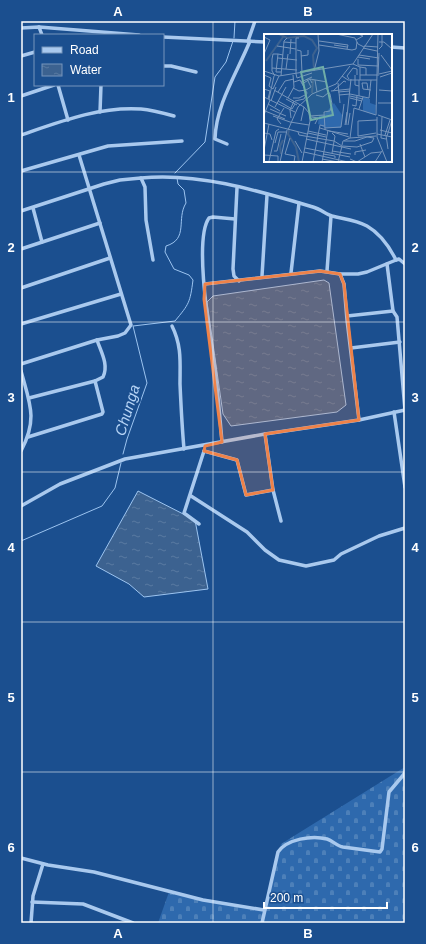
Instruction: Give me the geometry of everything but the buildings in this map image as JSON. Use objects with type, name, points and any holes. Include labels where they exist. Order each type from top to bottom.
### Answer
[{"type":"street","points":[[227,144],[215,139],[215,124],[220,108],[249,41],[255,21]]},
{"type":"street","points":[[21,28],[39,27],[118,34]]},
{"type":"street","points":[[39,27],[42,34]]},
{"type":"street","points":[[164,37],[264,42]]},
{"type":"street","points":[[392,47],[405,48]]},
{"type":"street","points":[[21,56],[34,52]]},
{"type":"street","points":[[164,66],[172,66],[196,72]]},
{"type":"street","points":[[21,96],[51,86]]},
{"type":"street","points":[[58,86],[68,120]]},
{"type":"street","points":[[100,112],[101,86]]},
{"type":"street","points":[[21,134],[100,112],[140,109],[174,116]]},
{"type":"street","points":[[21,172],[108,146],[182,141]]},
{"type":"street","points":[[21,364],[97,340],[118,336],[129,329],[131,325],[79,155]]},
{"type":"street","points":[[21,211],[120,180],[185,177],[298,203],[315,208],[331,216],[357,222],[371,228],[387,243],[396,260]]},
{"type":"street","points":[[141,178],[146,193],[146,220],[153,260]]},
{"type":"street","points":[[237,188],[233,269],[234,276],[239,281]]},
{"type":"street","points":[[262,276],[267,195]]},
{"type":"street","points":[[292,273],[298,203]]},
{"type":"street","points":[[33,208],[42,242]]},
{"type":"street","points":[[327,271],[331,216]]},
{"type":"street","points":[[222,442],[217,389],[204,299],[204,238],[208,221],[213,217],[235,219]]},
{"type":"street","points":[[21,249],[100,223]]},
{"type":"street","points":[[21,288],[110,258]]},
{"type":"street","points":[[205,284],[239,281],[262,276],[292,273],[327,271],[340,274],[367,272],[399,259],[405,264]]},
{"type":"street","points":[[21,506],[60,484],[117,462],[155,453],[206,446],[265,434],[359,420],[405,410],[397,317],[394,310],[387,264]]},
{"type":"street","points":[[340,274],[344,284],[359,420]]},
{"type":"street","points":[[21,324],[121,294]]},
{"type":"street","points":[[347,316],[394,310]]},
{"type":"street","points":[[172,326],[179,343],[181,362],[184,449]]},
{"type":"street","points":[[29,398],[95,381],[103,377],[105,370],[97,340]]},
{"type":"street","points":[[351,348],[400,342]]},
{"type":"street","points":[[21,371],[29,398],[32,420],[28,437],[21,451]]},
{"type":"street","points":[[28,437],[102,414],[103,412],[95,381]]},
{"type":"street","points":[[394,412],[405,487]]},
{"type":"street","points":[[265,434],[273,490],[281,521]]},
{"type":"street","points":[[199,524],[184,513],[191,496],[206,446]]},
{"type":"street","points":[[204,452],[237,460],[246,495],[273,490]]},
{"type":"street","points":[[191,496],[247,532],[265,550],[279,560],[306,566],[334,560],[341,554],[379,536],[405,528]]},
{"type":"street","points":[[262,923],[278,852],[284,846],[298,840],[320,838],[332,841],[343,848],[380,852],[382,849],[389,792],[405,773]]},
{"type":"street","points":[[21,858],[43,864],[94,872],[203,900],[264,910]]},
{"type":"street","points":[[31,923],[32,902],[43,864]]},
{"type":"street","points":[[32,902],[83,904],[133,923]]},
{"type":"highlighted area","points":[[320,271],[340,274],[344,284],[359,420],[265,434],[273,490],[246,495],[237,460],[204,451],[205,446],[222,442],[204,299],[205,284]]},
{"type":"green space","points":[[405,767],[405,923],[158,923],[169,892],[266,910],[281,844]]},
{"type":"water","points":[[324,280],[329,283],[346,405],[337,412],[231,426],[223,414],[207,302],[213,296]]},
{"type":"water","points":[[138,491],[195,520],[208,589],[144,597],[129,584],[96,566]]},
{"type":"waterway","name":"Chunga","points":[[234,38],[235,21]]},
{"type":"waterway","name":"Chunga","points":[[175,173],[205,142],[215,77],[226,62],[233,41]]},
{"type":"waterway","name":"Chunga","points":[[123,454],[147,383],[133,326],[175,321],[186,307],[191,294],[193,280],[189,275],[174,269],[165,252],[166,246],[173,243],[180,234],[183,209],[186,203],[184,190],[178,184],[177,178]]},
{"type":"waterway","name":"Chunga","points":[[21,541],[102,506],[115,488],[121,463]]}]
